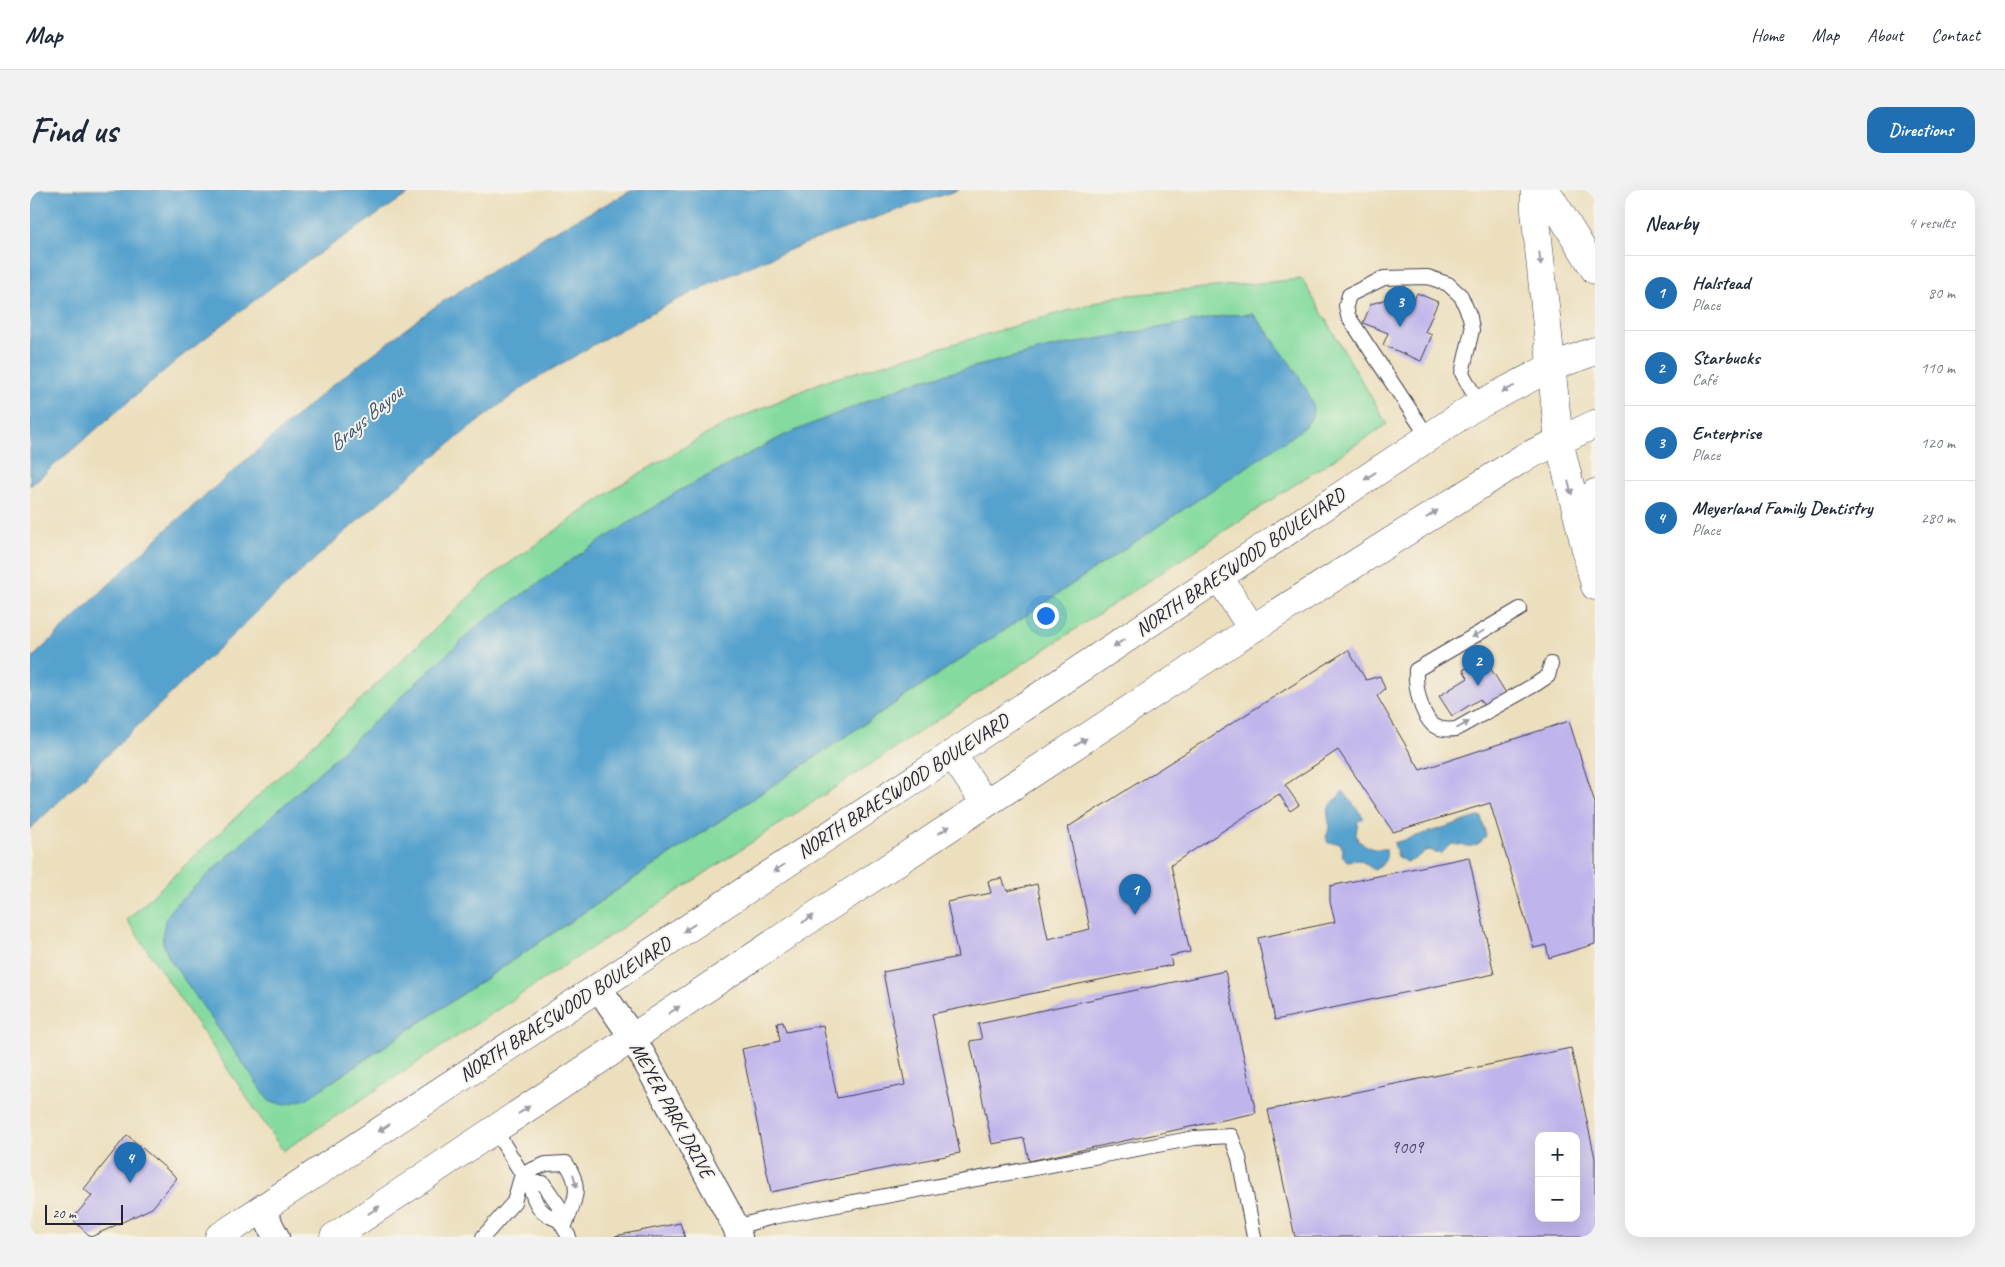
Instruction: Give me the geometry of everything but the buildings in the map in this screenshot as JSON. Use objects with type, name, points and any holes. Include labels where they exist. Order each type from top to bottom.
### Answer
[{"type":"main road","points":[[1539,197],[1595,270]]},
{"type":"main road","points":[[1539,197],[1551,367],[1559,441],[1592,575]]},
{"type":"main road","name":"NORTH BRAESWOOD BOULEVARD","points":[[219,1237],[1479,404],[1551,367],[1595,351]]},
{"type":"main road","points":[[334,1237],[985,803],[1252,629],[1523,458],[1595,424]]},
{"type":"main road","points":[[1592,575],[1591,509],[1595,493]]},
{"type":"main road","points":[[1219,577],[1252,629]]},
{"type":"main road","points":[[952,754],[985,803]]},
{"type":"street","name":"MEYER PARK DRIVE","points":[[598,988],[633,1038],[738,1232]]},
{"type":"street","points":[[262,1209],[276,1237]]},
{"type":"lane","points":[[1428,437],[1348,316],[1346,306],[1349,295],[1384,278],[1428,277],[1448,284],[1461,296],[1470,317],[1472,330],[1462,373],[1479,404]]},
{"type":"lane","points":[[1520,609],[1416,670],[1415,685],[1426,714],[1433,725],[1445,730],[1456,729],[1548,676],[1551,664]]},
{"type":"lane","points":[[483,1237],[514,1202],[525,1179],[546,1164],[566,1163],[577,1184],[576,1194],[564,1228],[546,1216],[532,1199],[525,1179],[495,1130]]},
{"type":"lane","points":[[738,1232],[773,1217],[1195,1138],[1231,1136],[1239,1158],[1254,1237]]},
{"type":"green space","points":[[1302,279],[1387,424],[283,1151],[127,920],[490,577],[620,485],[719,427],[822,382],[1118,296]],"holes":[[[1253,314],[1270,335],[1307,391],[1311,420],[1297,433],[323,1088],[270,1102],[169,958],[162,941],[171,909],[480,624],[677,492],[785,435],[914,382],[1054,347],[1229,315]]]},
{"type":"water","points":[[30,190],[414,190],[290,273],[178,359],[30,486]]},
{"type":"water","name":"Brays Bayou","points":[[633,190],[959,190],[862,222],[720,279],[629,325],[529,384],[456,439],[392,491],[330,546],[269,601],[30,829],[30,660],[169,527],[330,387],[433,308],[547,235]]},
{"type":"water","points":[[1253,314],[1288,360],[1311,399],[1312,416],[1297,433],[306,1099],[287,1104],[270,1102],[169,958],[164,944],[163,933],[165,922],[171,909],[480,624],[574,558],[677,492],[785,435],[914,382],[1054,347],[1229,315]]},
{"type":"water","points":[[1343,791],[1364,818],[1358,821],[1356,834],[1358,841],[1373,849],[1386,849],[1384,862],[1374,870],[1360,860],[1347,861],[1342,856],[1343,850],[1340,843],[1328,843],[1326,837],[1329,828],[1328,811]]},
{"type":"water","points":[[1481,816],[1486,836],[1478,844],[1470,846],[1451,844],[1441,854],[1429,850],[1407,862],[1398,857],[1394,843]]},
{"type":"place","name":"Enterprise","points":[[1400,327]]},
{"type":"place","name":"Starbucks","points":[[1478,686]]},
{"type":"place","name":"Halstead","points":[[1135,915]]},
{"type":"place","name":"Meyerland Family Dentistry","points":[[130,1183]]}]
